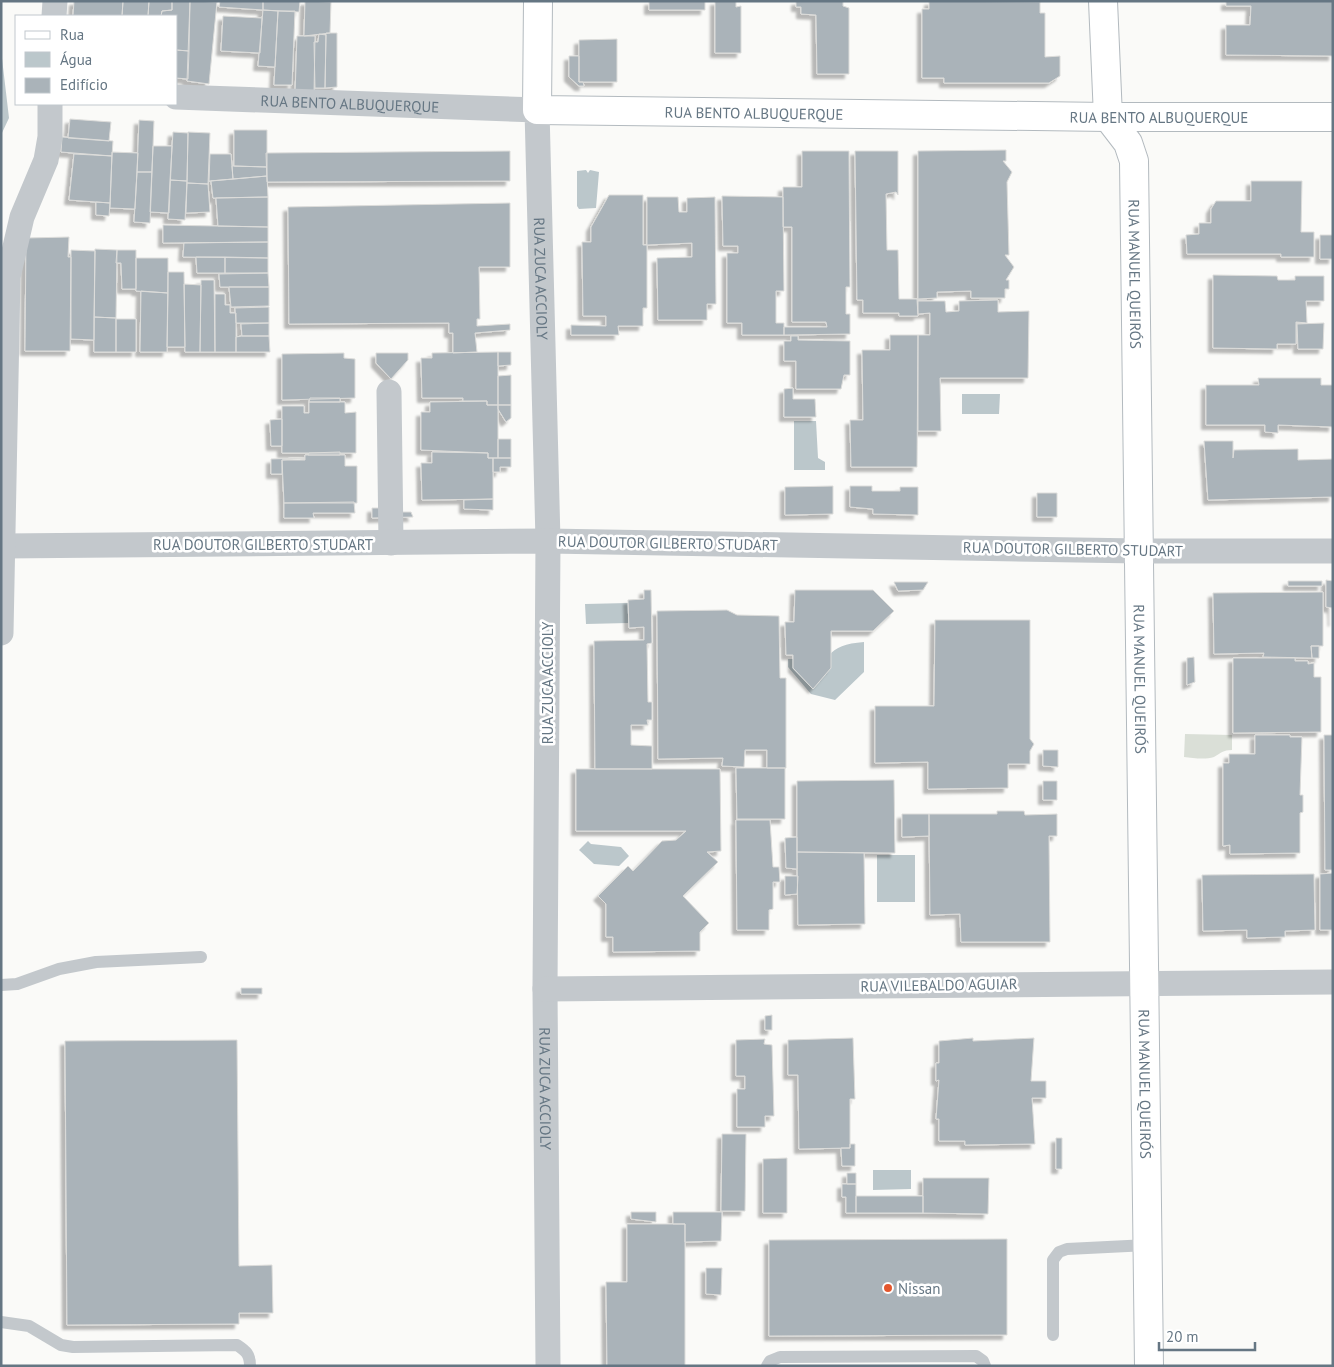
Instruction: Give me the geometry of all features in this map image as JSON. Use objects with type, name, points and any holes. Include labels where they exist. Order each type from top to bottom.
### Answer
[{"type":"street","points":[[54,15],[55,1]]},
{"type":"street","name":"RUA ZUCA ACCIOLY","points":[[538,1],[537,110],[548,541],[545,990],[548,1366]]},
{"type":"street","points":[[1103,1],[1108,117]]},
{"type":"street","name":"RUA BENTO ALBUQUERQUE","points":[[178,97],[537,110],[1108,117],[1333,117]]},
{"type":"street","points":[[1,633],[8,277],[22,217],[46,160],[50,137],[50,105]]},
{"type":"street","name":"RUA MANUEL QUEIRÓS","points":[[1108,117],[1128,143],[1134,161],[1149,1366]]},
{"type":"street","points":[[389,392],[391,543]]},
{"type":"street","name":"RUA DOUTOR GILBERTO STUDART","points":[[3,546],[548,541],[1139,551],[1333,551]]},
{"type":"street","name":"RUA VILEBALDO AGUIAR","points":[[545,990],[1333,982]]},
{"type":"lane","points":[[1,985],[16,984],[59,970],[96,962],[200,957]]},
{"type":"lane","points":[[1053,1335],[1052,1260],[1059,1252],[1067,1249],[1148,1245]]},
{"type":"lane","points":[[1,1322],[29,1326],[61,1345],[73,1347],[236,1346],[245,1350],[250,1357],[250,1366]]},
{"type":"lane","points":[[767,1366],[770,1361],[780,1357],[976,1356],[983,1361],[985,1366]]},
{"type":"shaded area","points":[[1185,734],[1232,735],[1232,750],[1224,751],[1210,758],[1184,757]]},
{"type":"water","points":[[1,50],[9,118],[1,135]]},
{"type":"water","points":[[586,170],[588,173],[590,170],[599,172],[596,208],[579,209],[577,206],[577,171]]},
{"type":"water","points":[[962,394],[1000,394],[999,414],[962,414]]},
{"type":"water","points":[[794,421],[816,421],[818,458],[825,462],[825,470],[794,470]]},
{"type":"water","points":[[628,603],[628,623],[586,624],[585,604]]},
{"type":"water","points":[[864,642],[864,672],[835,700],[811,694],[788,667],[788,659],[793,659],[793,668],[813,689],[825,661],[835,650],[842,646]]},
{"type":"water","points":[[588,841],[591,844],[621,847],[629,856],[619,866],[594,864],[579,850]]},
{"type":"water","points":[[877,855],[915,855],[915,902],[877,902]]},
{"type":"water","points":[[873,1170],[911,1170],[911,1189],[873,1190]]},
{"type":"building","points":[[74,1],[123,1],[122,15],[73,15]]},
{"type":"building","points":[[123,1],[149,1],[148,15],[122,15]]},
{"type":"building","points":[[149,1],[172,1],[172,10],[162,11],[161,15],[148,15]]},
{"type":"building","points":[[172,1],[190,1],[189,51],[178,50],[178,15],[161,15],[162,11],[172,10]]},
{"type":"building","points":[[190,1],[217,2],[209,84],[187,81]]},
{"type":"building","points":[[220,1],[263,1],[263,10],[219,7]]},
{"type":"building","points":[[263,1],[300,1],[299,12],[263,10]]},
{"type":"building","points":[[305,1],[331,2],[330,33],[304,36]]},
{"type":"building","points":[[649,1],[705,1],[705,10],[649,10]]},
{"type":"building","points":[[715,1],[736,1],[736,7],[741,6],[741,53],[715,53]]},
{"type":"building","points":[[796,1],[843,1],[843,6],[849,8],[849,74],[817,74],[816,15],[801,14],[801,7],[796,7]]},
{"type":"building","points":[[929,1],[1040,2],[1040,13],[1045,13],[1045,57],[1060,56],[1060,76],[1049,83],[944,83],[944,78],[922,78],[922,9],[929,9]]},
{"type":"building","points":[[1226,1],[1333,1],[1333,56],[1226,55],[1226,25],[1250,25],[1251,6],[1226,6]]},
{"type":"building","points":[[263,10],[278,11],[275,67],[258,66]]},
{"type":"building","points":[[278,11],[295,11],[292,85],[274,85]]},
{"type":"building","points":[[223,16],[262,18],[260,53],[221,51]]},
{"type":"building","points":[[326,33],[337,33],[337,87],[325,88]]},
{"type":"building","points":[[319,34],[326,35],[325,88],[315,88],[314,42],[318,42]]},
{"type":"building","points":[[297,36],[315,36],[314,94],[295,95]]},
{"type":"building","points":[[617,39],[617,82],[579,82],[579,40]]},
{"type":"building","points":[[178,50],[189,51],[188,79],[178,78]]},
{"type":"building","points":[[569,56],[579,56],[579,82],[583,82],[584,86],[579,86],[569,77]]},
{"type":"building","points":[[70,119],[111,122],[109,141],[68,138]]},
{"type":"building","points":[[139,120],[154,121],[152,172],[137,172]]},
{"type":"building","points":[[234,130],[267,130],[267,167],[234,166]]},
{"type":"building","points":[[173,132],[188,133],[187,181],[170,180]]},
{"type":"building","points":[[188,132],[210,133],[208,184],[187,183]]},
{"type":"building","points":[[62,137],[113,141],[112,156],[61,152]]},
{"type":"building","points":[[153,146],[172,146],[169,213],[150,212]]},
{"type":"building","points":[[1006,150],[1006,161],[1003,161],[1012,172],[1007,182],[1009,255],[1005,255],[1014,267],[1006,280],[1009,280],[1009,289],[1005,289],[1005,298],[971,298],[971,291],[937,292],[937,298],[918,299],[918,151]]},
{"type":"building","points":[[510,151],[510,181],[267,182],[266,153]]},
{"type":"building","points":[[802,151],[849,151],[850,287],[846,287],[846,314],[850,314],[850,334],[784,335],[784,327],[827,327],[826,322],[792,322],[792,227],[783,227],[783,187],[802,187]]},
{"type":"building","points":[[855,151],[898,151],[898,195],[896,192],[886,194],[887,250],[898,250],[899,299],[917,299],[918,316],[899,316],[899,313],[863,313],[863,300],[857,300]]},
{"type":"building","points":[[112,152],[138,153],[135,209],[110,208]]},
{"type":"building","points":[[74,154],[112,156],[110,203],[69,200]]},
{"type":"building","points":[[210,154],[231,154],[233,179],[209,181]]},
{"type":"building","points":[[232,166],[267,167],[267,176],[233,179]]},
{"type":"building","points":[[137,172],[152,172],[150,223],[134,222]]},
{"type":"building","points":[[267,176],[268,197],[213,198],[211,181]]},
{"type":"building","points":[[170,180],[187,181],[185,220],[168,219]]},
{"type":"building","points":[[1251,181],[1302,181],[1301,232],[1314,232],[1314,257],[1281,257],[1281,254],[1187,254],[1186,235],[1199,234],[1199,223],[1211,223],[1211,209],[1216,201],[1251,201]]},
{"type":"building","points":[[187,183],[208,184],[210,212],[186,213]]},
{"type":"building","points":[[609,195],[643,195],[643,245],[647,245],[647,308],[643,308],[643,326],[618,326],[619,335],[571,335],[571,325],[606,326],[606,316],[583,316],[582,242],[591,242],[591,227]]},
{"type":"building","points":[[722,196],[783,197],[784,291],[776,291],[776,323],[784,323],[784,335],[742,335],[742,323],[727,323],[727,253],[738,253],[738,246],[723,246]]},
{"type":"building","points":[[268,197],[268,227],[218,226],[216,198]]},
{"type":"building","points":[[647,197],[678,197],[679,212],[687,212],[687,198],[715,197],[716,304],[707,304],[707,320],[658,320],[657,258],[692,257],[692,243],[647,245]]},
{"type":"building","points":[[96,202],[110,203],[109,216],[96,215]]},
{"type":"building","points":[[510,203],[510,267],[479,267],[480,319],[477,319],[477,326],[510,324],[510,330],[475,333],[477,352],[453,353],[453,333],[449,333],[449,323],[289,324],[288,207]]},
{"type":"building","points":[[163,225],[268,227],[268,242],[163,243]]},
{"type":"building","points":[[1320,235],[1333,235],[1333,259],[1320,259]]},
{"type":"building","points":[[69,237],[68,257],[71,257],[70,351],[25,351],[26,238]]},
{"type":"building","points":[[268,242],[268,258],[183,257],[184,243]]},
{"type":"building","points":[[95,249],[117,250],[116,318],[94,317]]},
{"type":"building","points":[[71,250],[95,251],[94,340],[71,339]]},
{"type":"building","points":[[117,250],[136,250],[136,289],[122,289],[121,263],[116,263]]},
{"type":"building","points":[[196,257],[225,257],[225,273],[197,273]]},
{"type":"building","points":[[225,257],[268,258],[268,273],[225,273]]},
{"type":"building","points":[[136,258],[168,258],[168,293],[136,291]]},
{"type":"building","points":[[168,272],[184,272],[185,347],[167,347]]},
{"type":"building","points":[[268,273],[269,287],[220,287],[219,274]]},
{"type":"building","points":[[1213,275],[1277,276],[1278,280],[1295,280],[1295,276],[1324,276],[1324,301],[1306,301],[1307,323],[1296,322],[1296,344],[1277,344],[1277,349],[1213,348]]},
{"type":"building","points":[[201,280],[214,280],[215,352],[200,352]]},
{"type":"building","points":[[184,284],[201,285],[200,352],[185,352]]},
{"type":"building","points":[[229,287],[269,287],[269,306],[231,307]]},
{"type":"building","points":[[141,291],[168,293],[167,352],[140,352]]},
{"type":"building","points":[[215,294],[225,294],[225,305],[230,305],[230,313],[236,313],[236,352],[215,352]]},
{"type":"building","points":[[998,300],[998,312],[1029,311],[1028,378],[940,378],[941,431],[918,431],[918,335],[930,335],[930,313],[918,314],[918,301],[945,301],[946,312],[959,311],[959,301]]},
{"type":"building","points":[[269,307],[269,323],[236,323],[235,308]]},
{"type":"building","points":[[94,317],[116,318],[116,352],[94,352]]},
{"type":"building","points":[[116,319],[136,319],[136,352],[116,352]]},
{"type":"building","points":[[269,323],[269,336],[242,336],[241,324]]},
{"type":"building","points":[[1324,323],[1323,349],[1298,349],[1297,324]]},
{"type":"building","points":[[890,335],[918,335],[917,467],[851,467],[850,420],[863,420],[862,350],[890,350]]},
{"type":"building","points":[[269,336],[270,352],[236,352],[236,337]]},
{"type":"building","points":[[791,336],[798,336],[798,340],[850,341],[850,375],[844,375],[841,389],[796,389],[796,361],[784,361],[784,341],[791,341]]},
{"type":"building","points":[[498,352],[498,405],[487,405],[487,401],[463,401],[463,398],[422,398],[421,358],[432,358],[432,353]]},
{"type":"building","points":[[498,352],[511,352],[511,365],[498,366]]},
{"type":"building","points":[[344,353],[344,358],[355,359],[355,398],[282,400],[282,354]]},
{"type":"building","points":[[376,353],[408,353],[408,360],[391,379],[376,363]]},
{"type":"building","points":[[511,375],[511,405],[498,405],[498,376]]},
{"type":"building","points":[[1258,378],[1321,378],[1321,385],[1333,385],[1333,427],[1278,425],[1278,433],[1265,432],[1265,425],[1206,425],[1206,385],[1259,385]]},
{"type":"building","points":[[793,388],[793,399],[815,399],[816,417],[784,417],[784,389]]},
{"type":"building","points":[[310,398],[340,398],[340,402],[309,402]]},
{"type":"building","points":[[487,401],[487,405],[498,405],[498,458],[488,458],[488,453],[421,450],[421,412],[430,412],[430,402]]},
{"type":"building","points":[[309,402],[345,402],[345,413],[356,412],[356,453],[282,453],[282,406],[304,406],[304,413],[309,413]]},
{"type":"building","points":[[498,405],[511,405],[511,418],[506,422],[498,409]]},
{"type":"building","points":[[282,419],[282,446],[271,446],[270,420]]},
{"type":"building","points":[[498,439],[511,439],[511,458],[498,458]]},
{"type":"building","points":[[1204,441],[1233,441],[1233,458],[1234,450],[1298,449],[1298,460],[1333,459],[1333,497],[1208,500]]},
{"type":"building","points":[[340,452],[340,455],[308,455],[309,453]]},
{"type":"building","points":[[432,452],[488,453],[488,458],[493,458],[493,499],[422,500],[421,463],[432,463]]},
{"type":"building","points":[[305,455],[345,455],[345,466],[357,466],[357,503],[284,503],[282,460],[305,460]]},
{"type":"building","points":[[305,458],[282,460],[282,474],[271,474],[271,459]]},
{"type":"building","points":[[493,458],[511,458],[511,467],[500,467],[500,472],[493,472]]},
{"type":"building","points":[[833,486],[833,514],[785,515],[785,487]]},
{"type":"building","points":[[850,486],[872,486],[872,491],[900,491],[900,487],[918,487],[918,515],[873,514],[873,509],[850,507]]},
{"type":"building","points":[[1037,493],[1057,493],[1057,517],[1037,517]]},
{"type":"building","points":[[493,499],[493,510],[464,509],[464,500]]},
{"type":"building","points":[[354,502],[355,513],[313,513],[314,518],[284,518],[284,503]]},
{"type":"building","points":[[372,508],[389,508],[389,512],[411,512],[413,517],[372,518]]},
{"type":"building","points":[[1326,580],[1333,581],[1333,622],[1332,608],[1326,607]]},
{"type":"building","points":[[1288,581],[1322,581],[1322,586],[1288,586]]},
{"type":"building","points":[[894,582],[928,582],[923,590],[898,591]]},
{"type":"building","points":[[644,590],[651,590],[652,643],[647,644],[648,702],[652,702],[652,720],[647,720],[648,725],[631,725],[631,745],[652,746],[652,769],[595,769],[594,641],[644,640],[644,627],[629,628],[628,600],[644,599]]},
{"type":"building","points":[[795,590],[873,590],[894,611],[873,631],[831,631],[831,668],[813,689],[793,668],[793,655],[786,655],[785,622],[794,622]]},
{"type":"building","points":[[1323,592],[1323,646],[1311,646],[1312,658],[1263,657],[1264,653],[1214,654],[1213,593]]},
{"type":"building","points":[[727,610],[737,615],[779,616],[780,678],[786,678],[786,768],[767,768],[767,750],[745,750],[744,767],[722,766],[723,758],[658,759],[657,611]]},
{"type":"building","points":[[935,620],[1030,620],[1030,739],[1034,744],[1030,751],[1030,764],[1008,764],[1008,788],[928,789],[928,762],[875,763],[875,706],[934,706]]},
{"type":"building","points":[[1311,646],[1319,646],[1319,658],[1312,658]]},
{"type":"building","points":[[1194,657],[1195,682],[1187,685],[1187,658]]},
{"type":"building","points":[[1233,658],[1295,658],[1295,661],[1308,661],[1308,664],[1314,663],[1314,677],[1321,677],[1321,732],[1233,733]]},
{"type":"building","points":[[1255,735],[1302,737],[1300,795],[1303,795],[1303,812],[1300,813],[1300,853],[1230,854],[1230,845],[1223,846],[1223,763],[1229,763],[1229,754],[1255,754]]},
{"type":"building","points":[[1324,735],[1333,735],[1333,870],[1325,870]]},
{"type":"building","points":[[1043,750],[1058,750],[1058,767],[1043,766]]},
{"type":"building","points":[[736,768],[785,768],[785,819],[737,819]]},
{"type":"building","points":[[576,769],[720,769],[721,851],[707,852],[718,862],[683,896],[709,923],[700,932],[700,951],[613,952],[613,937],[606,937],[606,904],[598,896],[628,866],[633,871],[662,841],[676,840],[686,831],[576,831]]},
{"type":"building","points":[[894,780],[895,853],[797,852],[797,781]]},
{"type":"building","points":[[1043,781],[1057,781],[1057,800],[1043,800]]},
{"type":"building","points":[[997,811],[1024,811],[1025,815],[1057,814],[1057,836],[1049,836],[1050,942],[961,942],[960,914],[930,915],[929,814],[997,814]]},
{"type":"building","points":[[902,814],[929,814],[929,836],[902,837]]},
{"type":"building","points":[[736,820],[770,820],[773,867],[779,867],[780,882],[773,882],[773,909],[769,910],[769,930],[737,930]]},
{"type":"building","points":[[797,837],[797,869],[786,868],[785,838]]},
{"type":"building","points":[[797,852],[864,853],[865,924],[798,925]]},
{"type":"building","points":[[1333,873],[1333,930],[1320,930],[1320,874]]},
{"type":"building","points":[[1314,874],[1315,930],[1285,931],[1285,937],[1247,938],[1247,930],[1203,931],[1202,875]]},
{"type":"building","points":[[785,876],[798,876],[797,894],[785,895]]},
{"type":"building","points":[[241,988],[262,988],[262,994],[241,994]]},
{"type":"building","points":[[772,1015],[772,1030],[765,1030],[765,1016]]},
{"type":"building","points":[[853,1038],[855,1099],[850,1099],[850,1148],[799,1149],[798,1075],[788,1075],[788,1040]]},
{"type":"building","points":[[973,1038],[973,1041],[1034,1038],[1031,1081],[1046,1081],[1046,1098],[1032,1098],[1035,1144],[965,1145],[965,1141],[939,1141],[939,1119],[936,1119],[939,1080],[936,1081],[936,1063],[939,1063],[939,1041]]},
{"type":"building","points":[[765,1039],[764,1044],[772,1045],[774,1116],[765,1116],[765,1127],[737,1127],[737,1089],[745,1089],[745,1076],[736,1076],[736,1040]]},
{"type":"building","points":[[237,1040],[239,1266],[272,1265],[273,1313],[239,1313],[239,1324],[67,1325],[65,1041]]},
{"type":"building","points":[[722,1134],[746,1134],[745,1211],[721,1211]]},
{"type":"building","points":[[1056,1138],[1062,1138],[1062,1169],[1056,1169]]},
{"type":"building","points":[[850,1144],[855,1144],[855,1166],[842,1166],[841,1148],[850,1148]]},
{"type":"building","points":[[787,1158],[787,1213],[763,1213],[763,1159]]},
{"type":"building","points":[[847,1173],[856,1173],[856,1184],[847,1184]]},
{"type":"building","points":[[923,1178],[989,1178],[988,1214],[923,1213]]},
{"type":"building","points":[[842,1184],[856,1184],[856,1213],[846,1213],[846,1197],[842,1197]]},
{"type":"building","points":[[856,1196],[923,1196],[923,1213],[856,1213]]},
{"type":"building","points":[[631,1212],[656,1212],[656,1222],[631,1219]]},
{"type":"building","points":[[673,1212],[722,1212],[721,1241],[685,1242],[685,1224],[673,1224]]},
{"type":"building","points":[[627,1224],[685,1224],[685,1366],[607,1366],[606,1282],[627,1282]]},
{"type":"building","name":"Nissan","points":[[1007,1239],[1007,1335],[769,1336],[769,1240]]},
{"type":"building","points":[[706,1268],[722,1268],[721,1295],[706,1294]]},
{"type":"place","name":"Nissan","points":[[888,1288]]}]
